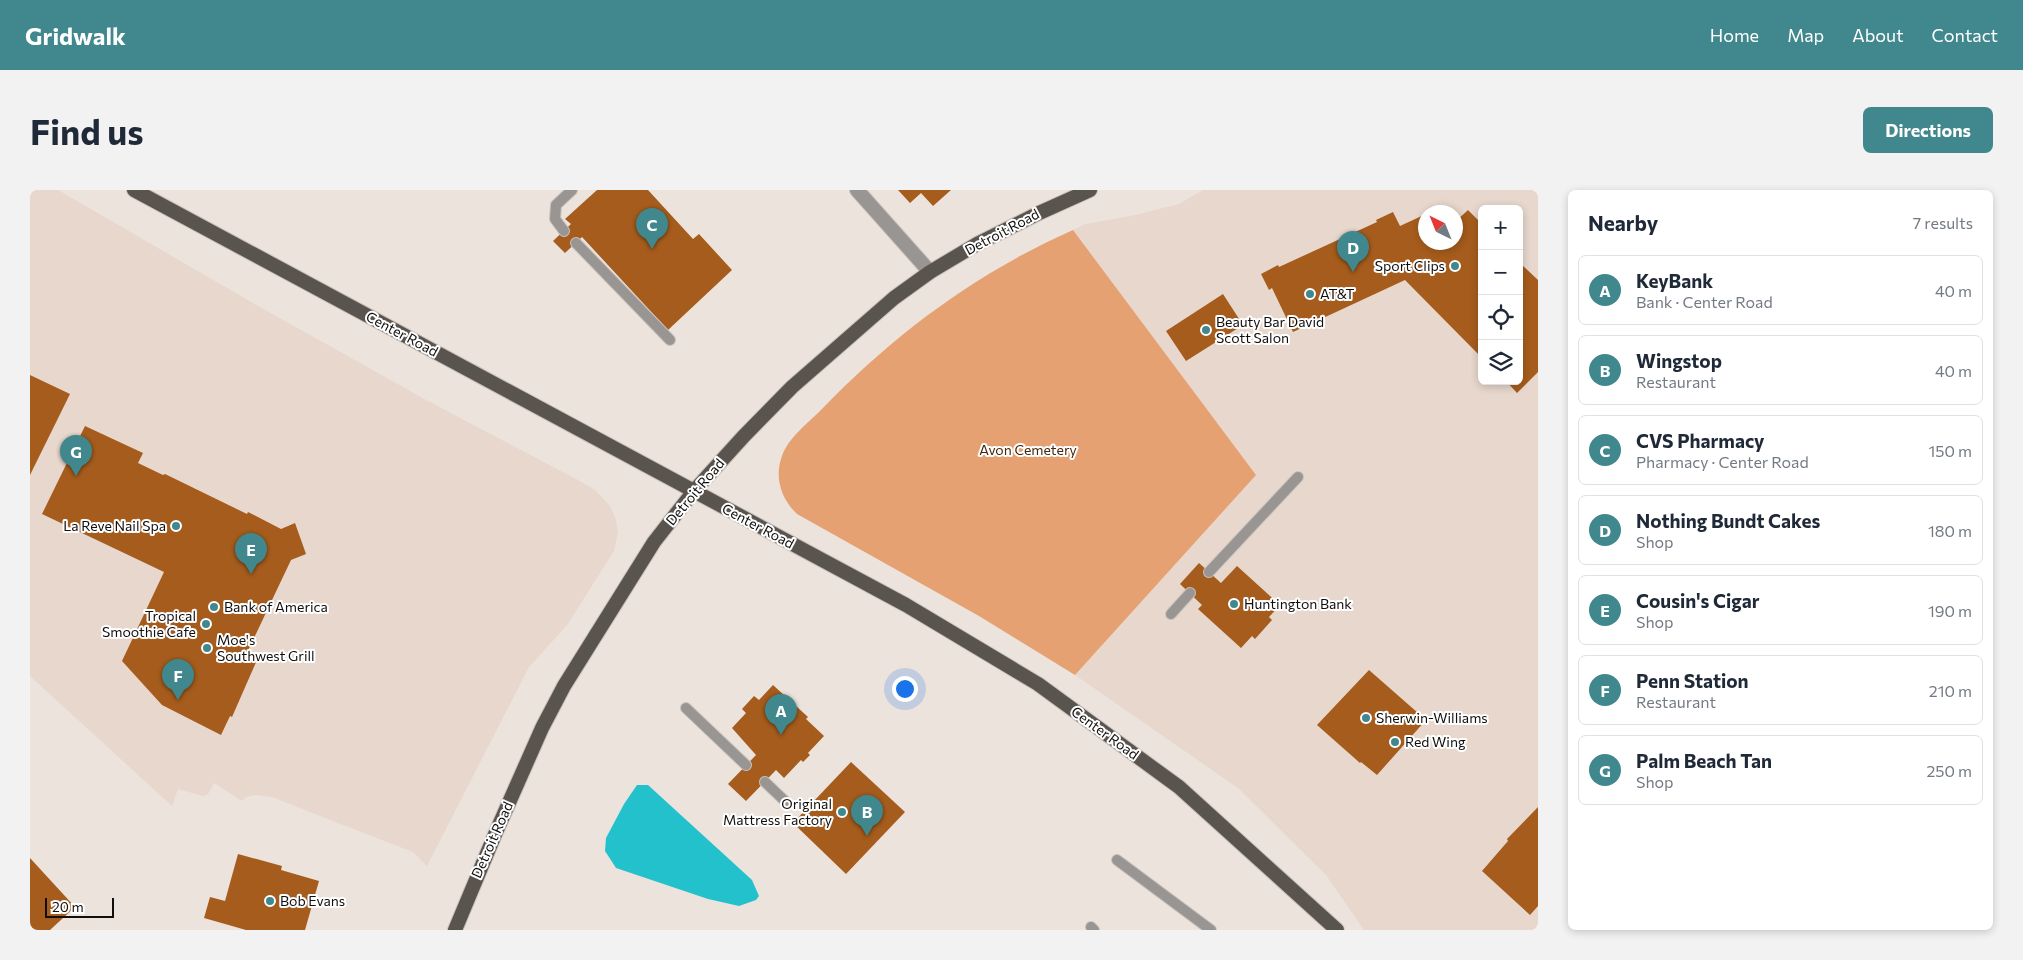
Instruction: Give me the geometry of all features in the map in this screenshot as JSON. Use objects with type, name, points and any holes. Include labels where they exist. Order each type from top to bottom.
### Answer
[{"type":"main road","name":"Center Road","points":[[134,190],[906,605],[1038,684],[1179,787],[1337,930]]},
{"type":"main road","name":"Detroit Road","points":[[455,930],[542,728],[564,686],[654,542],[694,491],[792,387],[894,298],[930,272],[1010,227],[1090,190]]},
{"type":"street","points":[[857,190],[930,272]]},
{"type":"lane","points":[[564,231],[556,219],[556,205],[572,190]]},
{"type":"lane","points":[[576,243],[670,340]]},
{"type":"lane","points":[[1209,572],[1298,477]]},
{"type":"lane","points":[[1171,614],[1190,593]]},
{"type":"lane","points":[[686,708],[746,765]]},
{"type":"lane","points":[[764,782],[787,804]]},
{"type":"lane","points":[[1117,860],[1211,930]]},
{"type":"shaded area","points":[[30,190],[58,190],[258,306],[428,401],[578,480],[595,490],[610,506],[616,520],[618,532],[614,551],[567,625],[529,667],[427,866],[413,852],[272,797],[255,795],[246,797],[242,801],[214,783],[208,794],[203,796],[178,789],[172,806],[30,676]]},
{"type":"shaded area","points":[[1203,190],[1538,190],[1538,930],[1364,930],[1326,875],[1238,788],[1075,675],[1256,475],[1073,230],[1085,224],[1131,216],[1179,204]]},
{"type":"green space","name":"Avon Cemetery","points":[[1073,230],[1256,475],[1075,675],[979,616],[797,514],[783,495],[779,480],[782,456],[789,443],[799,431],[849,382],[907,331],[970,286],[1037,247]]},
{"type":"water","points":[[637,785],[648,785],[752,880],[759,896],[756,900],[739,906],[708,899],[616,868],[605,851],[606,838],[624,804]]},
{"type":"building","points":[[597,190],[648,190],[693,239],[699,234],[732,270],[668,330],[582,237],[565,253],[553,241],[571,224],[565,219]]},
{"type":"building","points":[[898,190],[951,190],[933,206],[921,193],[910,203]]},
{"type":"building","points":[[1468,210],[1478,220],[1478,354],[1405,280],[1293,332],[1272,288],[1269,290],[1261,274],[1377,222],[1376,220],[1393,212],[1400,226],[1418,218],[1418,250],[1463,250],[1463,215]]},
{"type":"building","points":[[1523,266],[1538,280],[1538,372],[1517,393],[1510,385],[1523,385]]},
{"type":"building","points":[[1223,294],[1243,325],[1186,361],[1166,331]]},
{"type":"building","points":[[30,375],[70,394],[30,475]]},
{"type":"building","points":[[85,426],[143,453],[138,463],[247,514],[248,512],[281,529],[295,523],[306,554],[291,560],[246,655],[257,660],[232,717],[230,716],[221,735],[162,705],[122,661],[164,572],[42,514]]},
{"type":"building","points":[[1199,563],[1221,583],[1237,566],[1280,605],[1269,617],[1272,620],[1255,639],[1252,636],[1241,648],[1198,609],[1202,605],[1180,584]]},
{"type":"building","points":[[1369,670],[1426,720],[1377,775],[1360,763],[1317,725]]},
{"type":"building","points":[[773,685],[808,717],[806,719],[824,736],[808,753],[810,755],[803,762],[801,760],[784,778],[776,770],[746,801],[728,784],[756,755],[732,728],[746,713],[742,709],[754,696],[759,700]]},
{"type":"building","points":[[851,762],[905,812],[846,874],[793,823]]},
{"type":"building","points":[[1538,807],[1538,906],[1530,915],[1482,871],[1508,841],[1507,839]]},
{"type":"building","points":[[238,854],[282,866],[281,870],[319,881],[305,930],[246,930],[204,918],[210,897],[225,901]]},
{"type":"building","points":[[30,858],[75,907],[50,930],[30,930]]},
{"type":"place","name":"CVS Pharmacy","points":[[652,249]]},
{"type":"place","name":"Sport Clips","points":[[1455,266]]},
{"type":"place","name":"Nothing Bundt Cakes","points":[[1353,272]]},
{"type":"place","name":"AT&T","points":[[1310,294]]},
{"type":"place","name":"Beauty Bar David Scott Salon","points":[[1206,330]]},
{"type":"place","name":"Palm Beach Tan","points":[[76,476]]},
{"type":"place","name":"La Reve Nail Spa","points":[[176,526]]},
{"type":"place","name":"Cousin's Cigar","points":[[251,574]]},
{"type":"place","name":"Huntington Bank","points":[[1234,604]]},
{"type":"place","name":"Bank of America","points":[[214,607]]},
{"type":"place","name":"Tropical Smoothie Cafe","points":[[206,624]]},
{"type":"place","name":"Moe's Southwest Grill","points":[[207,648]]},
{"type":"place","name":"Penn Station","points":[[178,700]]},
{"type":"place","name":"Sherwin-Williams","points":[[1366,718]]},
{"type":"place","name":"KeyBank","points":[[781,735]]},
{"type":"place","name":"Red Wing","points":[[1395,742]]},
{"type":"place","name":"Original Mattress Factory","points":[[842,812]]},
{"type":"place","name":"Wingstop","points":[[867,836]]},
{"type":"place","name":"Bob Evans","points":[[270,901]]}]
